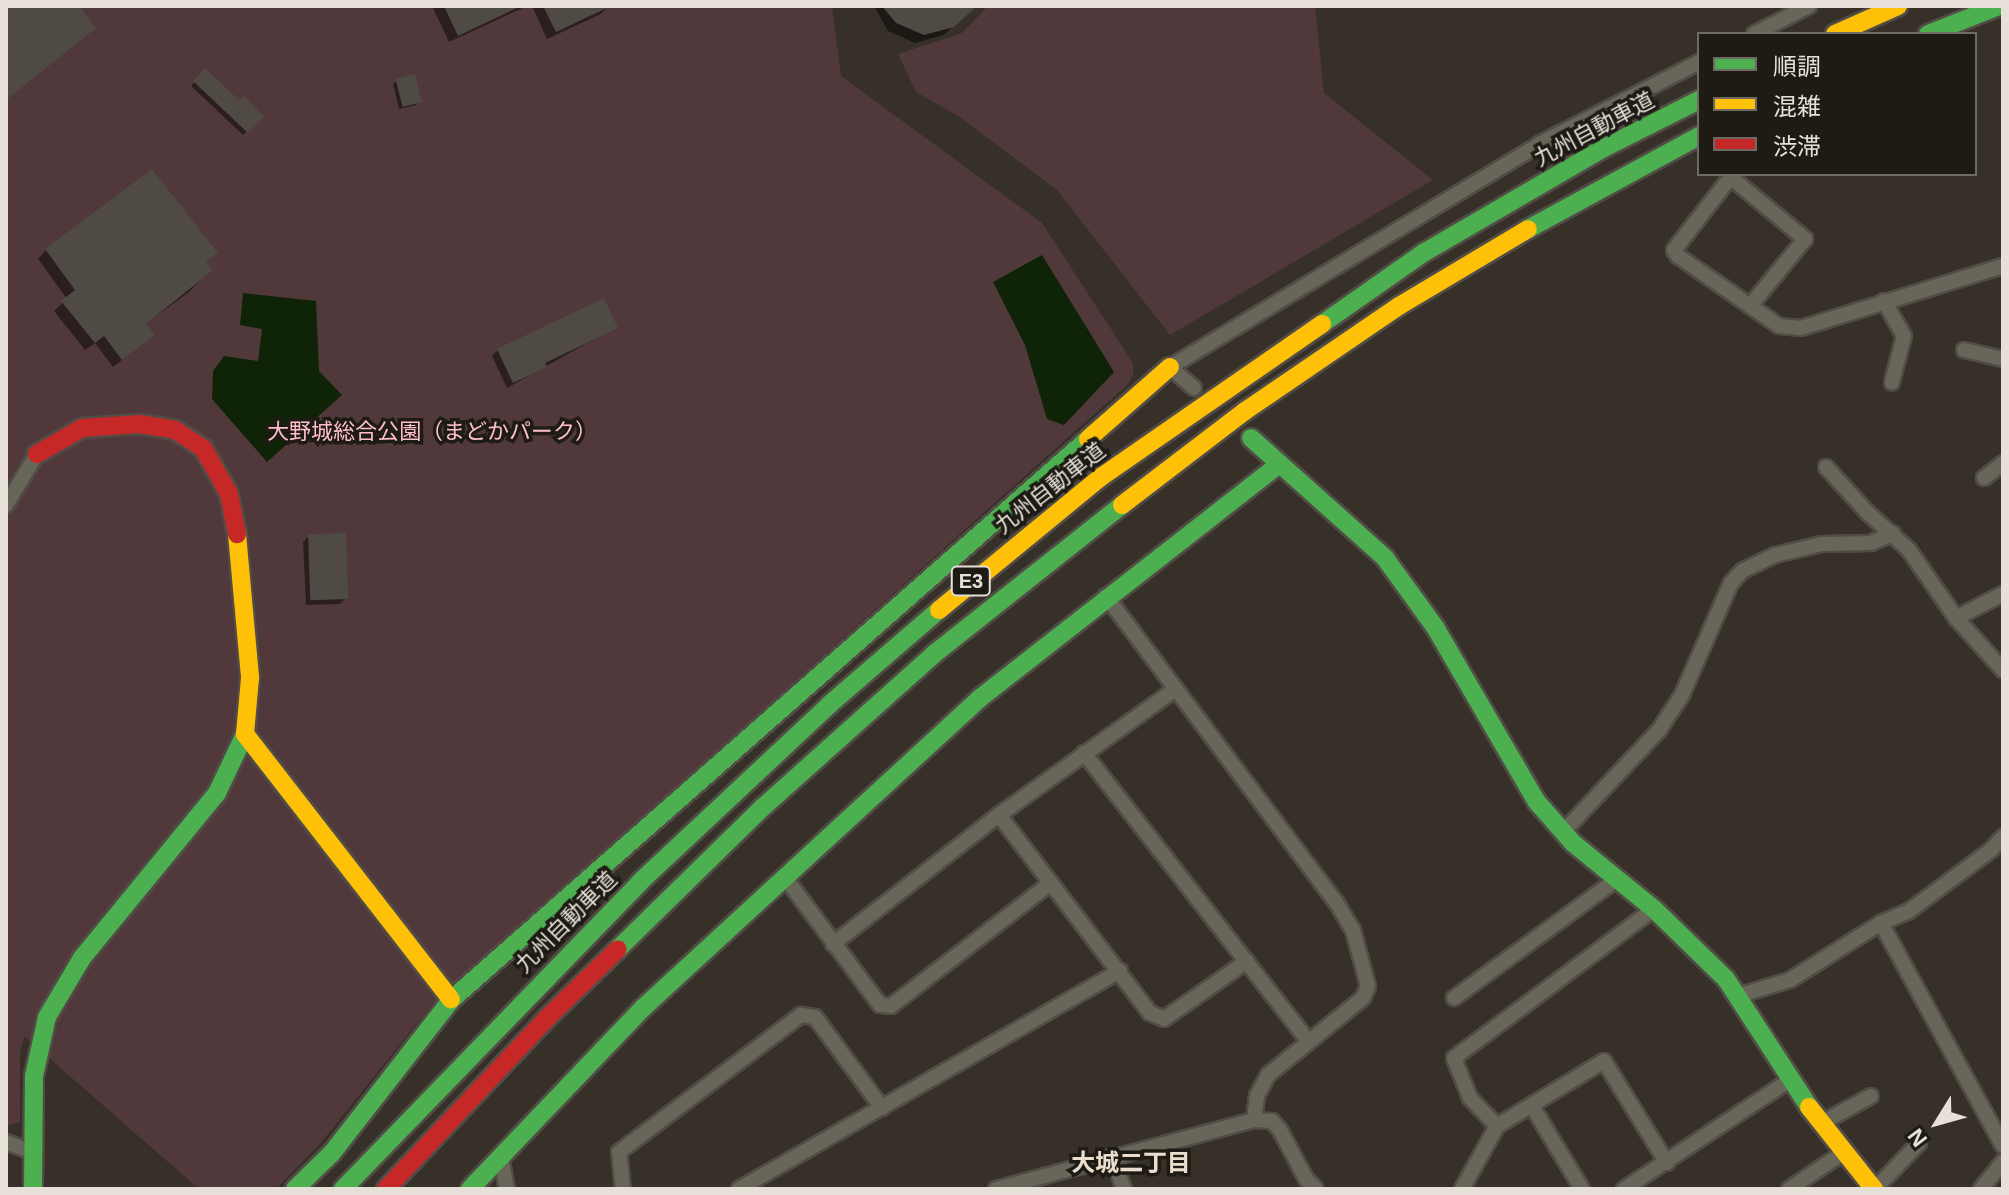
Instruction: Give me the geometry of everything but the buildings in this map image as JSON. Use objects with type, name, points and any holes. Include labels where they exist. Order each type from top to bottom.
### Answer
[{"type":"main road","points":[[1840,32],[1898,6]]},
{"type":"main road","points":[[1917,32],[1979,6]]},
{"type":"main road","points":[[1933,32],[1999,6]]},
{"type":"main road","name":"九州自動車道","points":[[343,1189],[524,998],[640,882],[830,704],[974,579],[1101,477],[1425,252],[1602,149],[1697,101]]},
{"type":"main road","name":"E3","points":[[386,1189],[546,1019],[762,808],[934,654],[1061,552],[1245,411],[1399,306],[1520,234],[1697,137]]},
{"type":"main road","points":[[295,1189],[332,1153],[451,1000],[1170,367]]},
{"type":"main road","points":[[33,1189],[34,1076],[47,1017],[63,985],[217,793],[245,734],[250,678],[236,521],[229,494],[203,448],[175,430],[139,424],[82,428],[37,454]]},
{"type":"main road","points":[[1251,438],[1361,534],[1410,588],[1537,802],[1563,832],[1654,909],[1726,979],[1820,1124],[1874,1189]]},
{"type":"main road","points":[[470,1189],[644,1007],[980,698],[1106,596],[1280,464]]},
{"type":"main road","points":[[245,734],[451,1000]]},
{"type":"street","points":[[1758,32],[1809,6]]},
{"type":"street","points":[[1194,388],[1170,367],[1539,144],[1697,63]]},
{"type":"street","points":[[1750,306],[1805,239],[1733,179],[1726,183],[1674,250],[1678,256],[1750,306],[1779,326],[1790,329],[2003,266]]},
{"type":"street","points":[[1884,301],[1904,336],[1892,382]]},
{"type":"street","points":[[1964,350],[2003,359]]},
{"type":"street","points":[[6,505],[37,454]]},
{"type":"street","points":[[1984,478],[2003,463]]},
{"type":"street","points":[[1826,467],[1867,512],[1893,533],[1927,574],[1956,618],[2003,670]]},
{"type":"street","points":[[1563,832],[1659,730],[1682,695],[1731,583],[1742,571],[1775,555],[1822,544],[1871,543],[1893,533]]},
{"type":"street","points":[[1956,618],[2003,594]]},
{"type":"street","points":[[1106,596],[1336,902],[1353,930],[1368,986],[1363,998],[1268,1075],[1257,1096],[1254,1120]]},
{"type":"street","points":[[833,944],[999,815],[1174,690]]},
{"type":"street","points":[[1084,753],[1309,1042]]},
{"type":"street","points":[[999,815],[1150,1013],[1164,1019],[1247,961]]},
{"type":"street","points":[[1737,996],[1790,980],[1881,923],[1909,911],[1991,850],[2003,837]]},
{"type":"street","points":[[784,876],[880,1005],[891,1006],[1051,883]]},
{"type":"street","points":[[1454,998],[1617,879]]},
{"type":"street","points":[[1497,1126],[1470,1098],[1454,1058],[1654,909]]},
{"type":"street","points":[[1881,923],[2003,1146]]},
{"type":"street","points":[[739,1189],[1120,971]]},
{"type":"street","points":[[623,1189],[619,1152],[801,1015],[815,1017],[882,1108]]},
{"type":"street","points":[[1462,1189],[1497,1126],[1604,1061],[1667,1163]]},
{"type":"street","points":[[1624,1189],[1790,1080]]},
{"type":"street","points":[[1820,1124],[1871,1096]]},
{"type":"street","points":[[1532,1106],[1582,1189]]},
{"type":"street","points":[[996,1189],[1254,1120],[1272,1121],[1306,1179],[1316,1189]]},
{"type":"street","points":[[6,1142],[34,1153]]},
{"type":"street","points":[[1874,1189],[1919,1143]]},
{"type":"street","points":[[1789,1189],[1843,1153]]},
{"type":"street","points":[[501,1156],[507,1189]]},
{"type":"street","points":[[1112,1156],[1124,1189]]},
{"type":"street","points":[[1981,1189],[2003,1162]]},
{"type":"green space","name":"大野城総合公園（まどかパーク）","points":[[6,6],[832,6],[841,76],[1042,223],[1133,363],[1133,375],[1128,384],[430,1007],[319,1145],[276,1189],[199,1189],[24,1036],[20,1053],[20,1122],[6,1126]]},
{"type":"green space","points":[[988,6],[1315,6],[1324,93],[1433,180],[1170,335],[1057,190],[958,116],[916,92],[898,54],[962,33]]},
{"type":"shaded area","points":[[1042,255],[1114,372],[1064,425],[1047,419],[1025,345],[993,282]]},
{"type":"shaded area","points":[[243,293],[316,301],[319,371],[342,395],[267,462],[212,399],[213,371],[224,356],[258,361],[262,329],[240,325]]},
{"type":"traffic: fast","points":[[1933,32],[1999,6]]},
{"type":"traffic: fast","points":[[1322,324],[1425,252],[1602,149],[1697,101]]},
{"type":"traffic: fast","points":[[1528,229],[1697,137]]},
{"type":"traffic: fast","points":[[1251,438],[1385,558],[1435,627],[1537,802],[1573,843],[1654,909],[1726,979],[1809,1107]]},
{"type":"traffic: fast","points":[[295,1189],[332,1153],[451,1000],[1088,439]]},
{"type":"traffic: fast","points":[[470,1189],[644,1007],[980,698],[1280,464]]},
{"type":"traffic: fast","points":[[618,949],[762,808],[934,654],[1122,505]]},
{"type":"traffic: fast","points":[[343,1189],[640,882],[830,704],[939,610]]},
{"type":"traffic: fast","points":[[33,1189],[34,1076],[47,1017],[82,958],[217,793],[245,734]]},
{"type":"traffic: slow","points":[[1840,32],[1898,6]]},
{"type":"traffic: slow","points":[[1122,505],[1245,411],[1399,306],[1528,229]]},
{"type":"traffic: slow","points":[[939,610],[1101,477],[1322,324]]},
{"type":"traffic: slow","points":[[1088,439],[1170,367]]},
{"type":"traffic: slow","points":[[237,534],[250,678],[245,734],[451,1000]]},
{"type":"traffic: slow","points":[[1809,1107],[1874,1189]]},
{"type":"traffic: jam","points":[[37,454],[82,428],[139,424],[175,430],[203,448],[229,494],[237,534]]},
{"type":"traffic: jam","points":[[386,1189],[546,1019],[618,949]]},
{"type":"district","name":"大城二丁目","points":[[1131,1163]]}]
